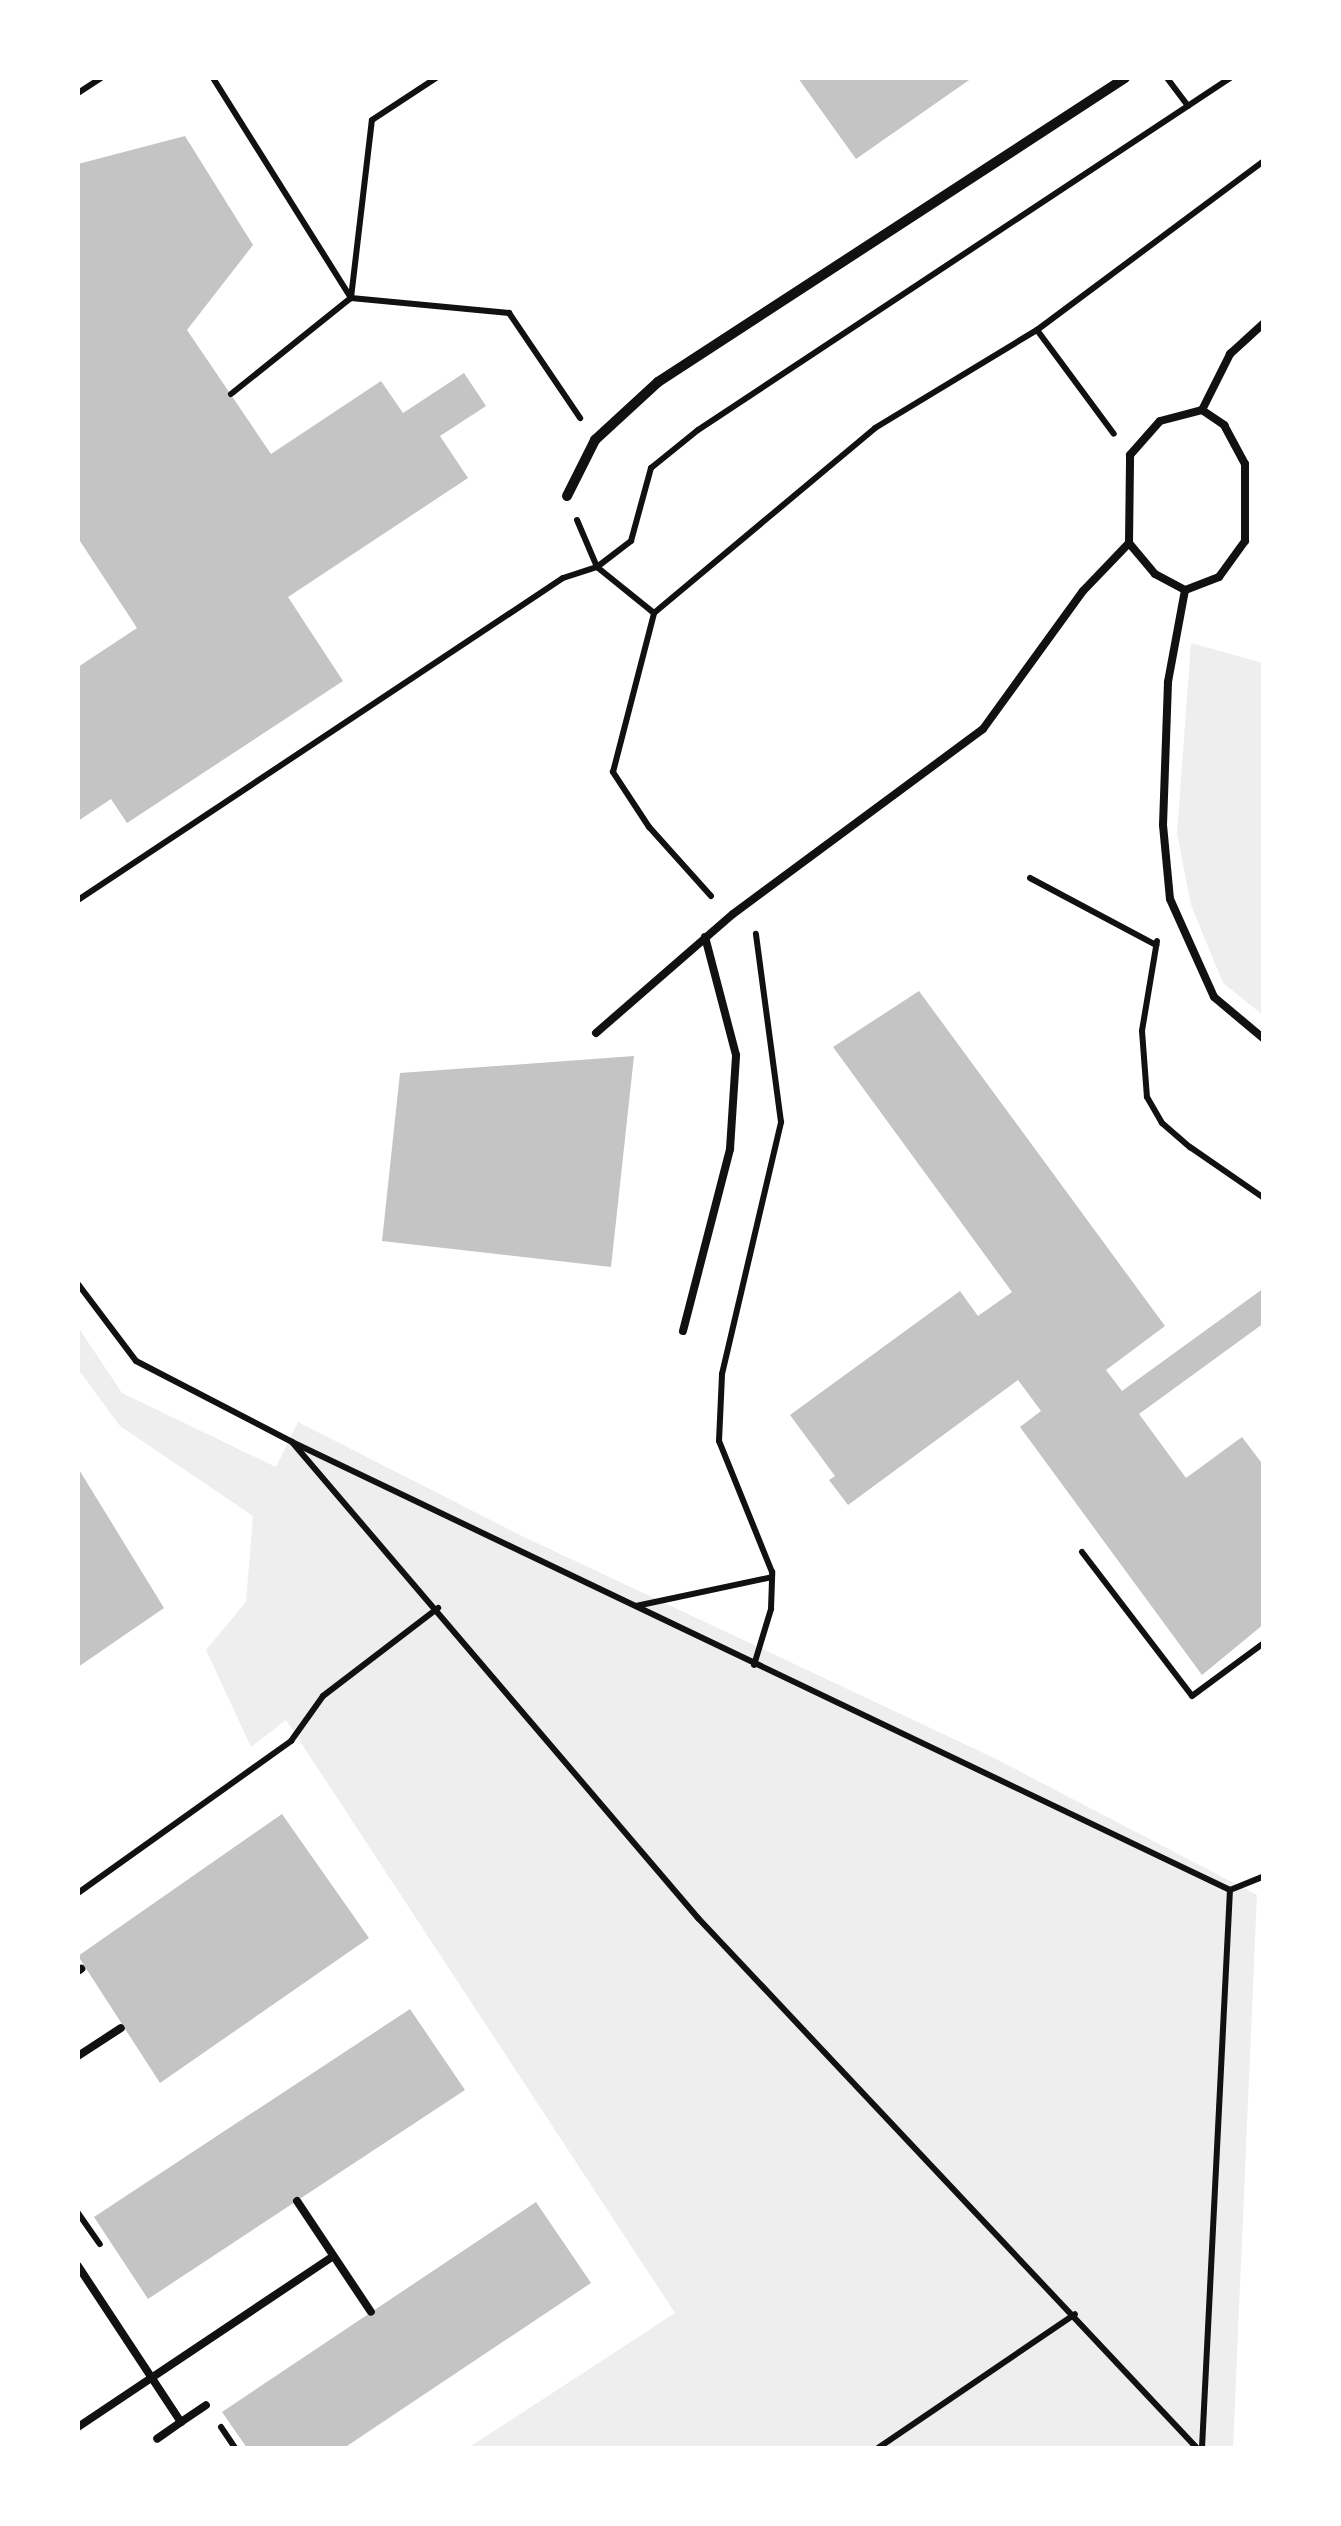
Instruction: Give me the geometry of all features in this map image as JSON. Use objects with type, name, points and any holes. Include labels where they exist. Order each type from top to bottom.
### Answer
[{"type":"street","points":[[567,496],[595,440],[658,382],[1125,78]]},
{"type":"lane","points":[[1202,410],[1224,426],[1245,464],[1245,541],[1219,577],[1185,590],[1155,574],[1129,543],[1130,455],[1160,421],[1202,410],[1230,354],[1264,322]]},
{"type":"lane","points":[[596,1033],[732,914],[983,730],[1082,591],[1129,543]]},
{"type":"lane","points":[[1185,590],[1168,682],[1163,825],[1170,899],[1214,996],[1264,1039]]},
{"type":"lane","points":[[684,1331],[730,1149],[734,1074],[705,937]]},
{"type":"lane","points":[[78,2056],[121,2028]]},
{"type":"lane","points":[[297,2201],[371,2312]]},
{"type":"lane","points":[[78,2427],[333,2256]]},
{"type":"lane","points":[[78,2266],[181,2422]]},
{"type":"lane","points":[[157,2440],[206,2406]]},
{"type":"path","points":[[78,94],[101,78]]},
{"type":"path","points":[[213,78],[351,298]]},
{"type":"path","points":[[351,298],[372,120],[436,78]]},
{"type":"path","points":[[1167,78],[1188,106]]},
{"type":"path","points":[[78,900],[564,578],[597,568],[630,541],[650,468],[698,430],[1230,78]]},
{"type":"path","points":[[732,914],[649,827],[613,772],[654,612],[875,428],[1037,330],[1264,161]]},
{"type":"path","points":[[231,394],[351,298],[509,313],[595,440]]},
{"type":"path","points":[[1037,330],[1130,455]]},
{"type":"path","points":[[567,496],[597,568],[654,612]]},
{"type":"path","points":[[1030,878],[1156,946]]},
{"type":"path","points":[[1170,899],[1156,946],[1142,1031],[1147,1097],[1162,1123],[1264,1198]]},
{"type":"path","points":[[743,907],[754,922],[781,1122],[722,1374],[719,1441],[772,1577],[771,1609],[754,1665]]},
{"type":"path","points":[[78,1284],[136,1360],[292,1442],[1230,1890],[1264,1876]]},
{"type":"path","points":[[292,1442],[438,1608],[698,1918],[1199,2448]]},
{"type":"path","points":[[1082,1552],[1192,1696],[1264,1643]]},
{"type":"path","points":[[634,1607],[772,1577]]},
{"type":"path","points":[[78,1892],[291,1741],[323,1696],[438,1608]]},
{"type":"path","points":[[1199,2448],[1230,1890]]},
{"type":"path","points":[[78,2213],[105,2252]]},
{"type":"path","points":[[878,2448],[1075,2314]]},
{"type":"shaded area","points":[[1191,643],[1263,663],[1263,1015],[1223,983],[1191,905],[1177,833]]},
{"type":"shaded area","points":[[78,1327],[122,1393],[276,1467],[298,1422],[522,1536],[992,1757],[1257,1895],[1233,2448],[468,2448],[675,2313],[286,1720],[251,1747],[206,1650],[246,1602],[253,1516],[120,1426],[78,1369]]},
{"type":"building","points":[[798,78],[972,78],[856,159]]},
{"type":"building","points":[[185,136],[253,245],[187,330],[271,454],[381,381],[403,413],[464,373],[486,406],[440,436],[468,478],[288,597],[343,681],[127,823],[111,799],[78,821],[78,667],[137,628],[78,538],[78,164]]},
{"type":"building","points":[[919,991],[1165,1326],[1106,1370],[1122,1391],[1264,1288],[1264,1323],[1139,1414],[1186,1478],[1242,1437],[1264,1466],[1264,1624],[1202,1675],[1020,1427],[1041,1411],[1018,1380],[848,1505],[829,1480],[835,1476],[790,1415],[960,1291],[978,1316],[1012,1292],[833,1047]]},
{"type":"building","points":[[634,1056],[611,1267],[382,1241],[400,1073]]},
{"type":"building","points":[[78,1468],[164,1608],[78,1667]]},
{"type":"building","points":[[282,1814],[369,1938],[160,2083],[78,1956]]},
{"type":"building","points":[[410,2009],[465,2090],[148,2299],[94,2217]]},
{"type":"building","points":[[536,2202],[591,2283],[344,2448],[247,2448],[222,2412]]}]
